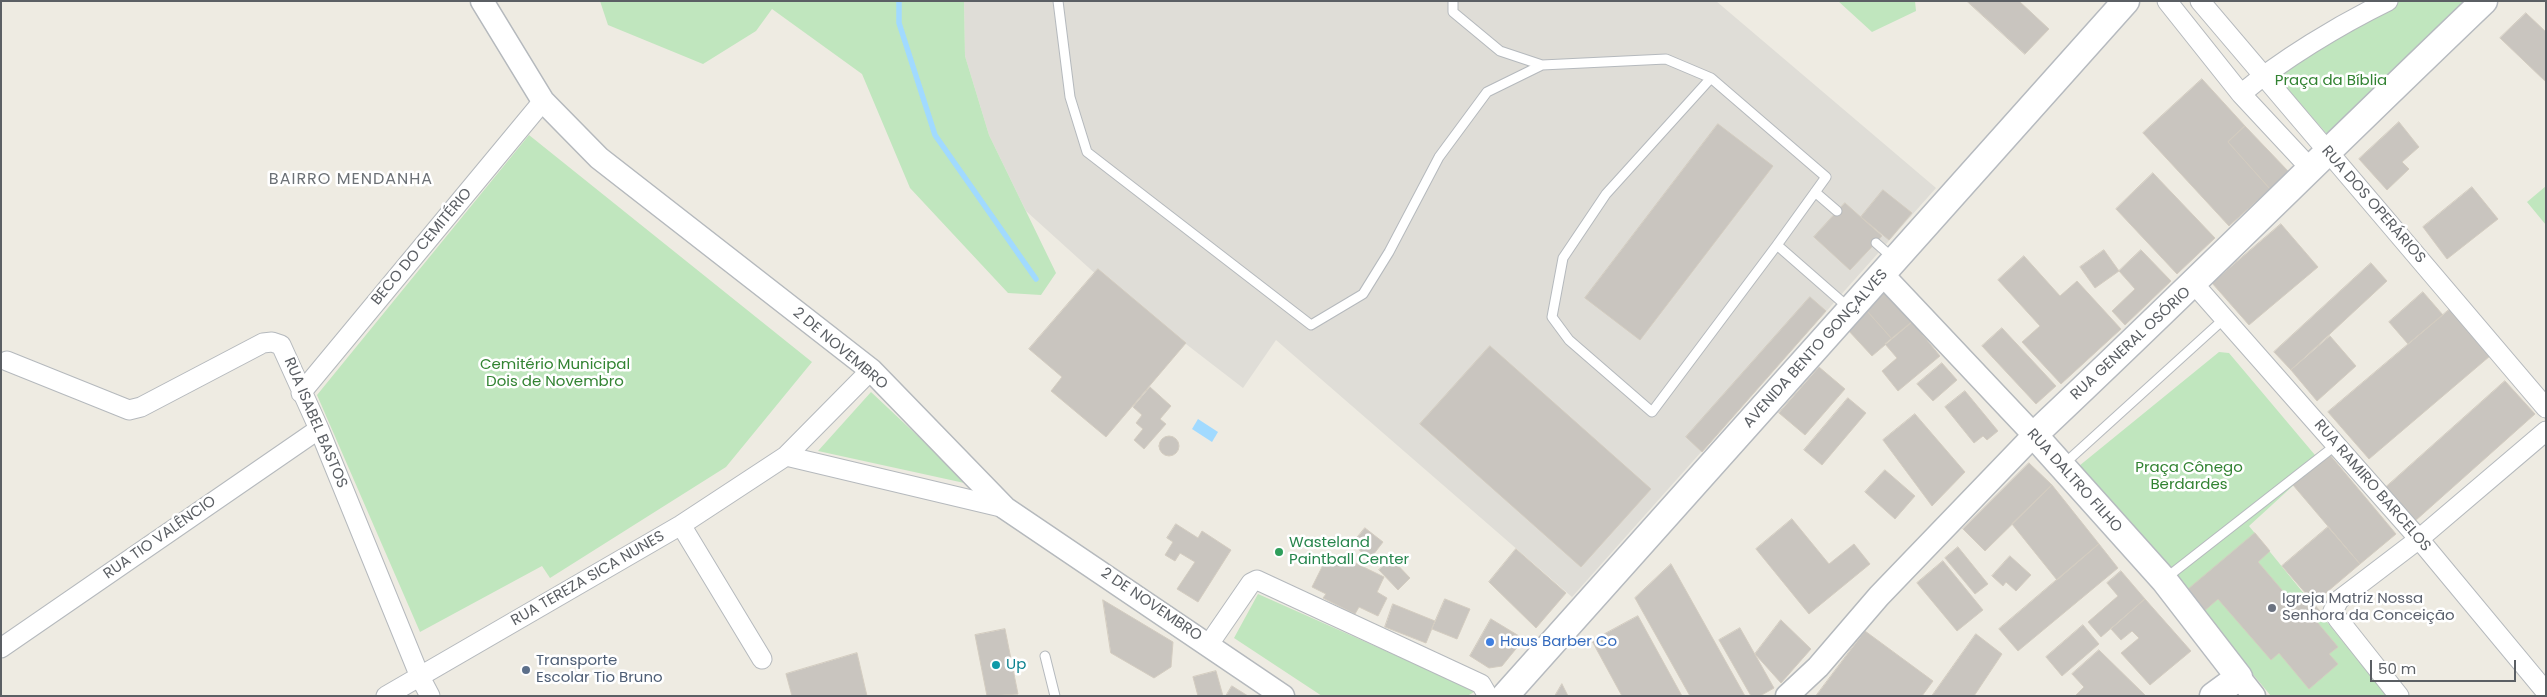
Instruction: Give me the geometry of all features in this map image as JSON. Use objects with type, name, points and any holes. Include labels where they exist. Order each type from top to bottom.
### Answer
[{"type":"main road","name":"AVENIDA BENTO GONÇALVES","points":[[1505,696],[1890,268],[2126,1]]},
{"type":"main road","name":"RUA GENERAL OSÓRIO","points":[[2034,435],[2194,284],[2484,1]]},
{"type":"main road","name":"RUA DALTRO FILHO","points":[[2034,435],[2164,580],[2246,686]]},
{"type":"main road","points":[[2214,696],[2246,686]]},
{"type":"street","name":"2 DE NOVEMBRO","points":[[482,1],[543,101],[598,158],[871,370],[1005,508],[1209,644],[1283,696]]},
{"type":"street","name":"RUA DOS OPERÁRIOS","points":[[2167,1],[2241,94],[2319,160],[2546,408]]},
{"type":"street","name":"RUA DOS OPERÁRIOS","points":[[2200,1],[2262,76],[2319,160]]},
{"type":"street","points":[[2241,94],[2262,76],[2366,12],[2388,1]]},
{"type":"street","name":"BECO DO CEMITÉRIO","points":[[301,393],[543,101]]},
{"type":"street","name":"RUA DALTRO FILHO","points":[[1890,268],[2034,435]]},
{"type":"street","name":"RUA RAMIRO BARCELOS","points":[[2194,284],[2419,539],[2546,692]]},
{"type":"street","name":"RUA ISABEL BASTOS","points":[[7,361],[129,410],[141,407],[263,343],[272,342],[281,345],[301,393],[319,429],[420,677],[430,696]]},
{"type":"street","name":"RUA TEREZA SICA NUNES","points":[[386,696],[681,525],[786,456],[871,370]]},
{"type":"street","name":"RUA TIO VALÊNCIO","points":[[1,648],[319,429]]},
{"type":"street","points":[[2399,696],[2333,611],[2339,600],[2419,539],[2546,431]]},
{"type":"street","name":"RUA GENERAL OSÓRIO","points":[[1787,696],[1818,667],[1879,596],[2034,435]]},
{"type":"street","points":[[786,456],[1005,508]]},
{"type":"street","points":[[681,525],[762,659]]},
{"type":"street","points":[[1209,644],[1252,583],[1257,580],[1481,684],[1488,696]]},
{"type":"lane","points":[[1058,1],[1070,97],[1087,152],[1311,325],[1363,294],[1389,252],[1439,157],[1487,92],[1542,65]]},
{"type":"lane","points":[[1453,1],[1453,12],[1500,51],[1542,65],[1666,59],[1711,78],[1826,176],[1777,245],[1652,412],[1569,340],[1552,317],[1564,258],[1606,194],[1711,78]]},
{"type":"lane","points":[[1814,192],[1837,211]]},
{"type":"lane","points":[[1876,242],[1890,268]]},
{"type":"lane","points":[[1777,245],[1851,310]]},
{"type":"lane","points":[[2062,466],[2225,318]]},
{"type":"lane","points":[[2164,580],[2336,445]]},
{"type":"lane","points":[[1045,656],[1055,696]]},
{"type":"shaded area","points":[[964,1],[1716,1],[1936,188],[1572,597],[1276,340],[1243,388],[1099,277],[1026,211],[989,135],[965,56]]},
{"type":"green space","points":[[600,1],[964,1],[965,56],[989,135],[1056,273],[1041,295],[1008,293],[910,188],[862,74],[772,9],[756,31],[703,64],[608,25]]},
{"type":"green space","points":[[1838,1],[1915,1],[1916,11],[1872,32]]},
{"type":"green space","name":"Praça da Bíblia","points":[[2398,1],[2476,1],[2327,134],[2273,72],[2364,18]]},
{"type":"green space","name":"Cemitério Municipal Dois de Novembro","points":[[529,135],[812,362],[726,467],[550,578],[542,566],[420,632],[317,395]]},
{"type":"green space","points":[[2546,186],[2546,225],[2527,202]]},
{"type":"green space","name":"Praça Cônego Berdardes","points":[[2219,352],[2229,353],[2320,461],[2249,526],[2387,696],[2271,696],[2079,466]]},
{"type":"green space","points":[[871,392],[969,484],[818,451]]},
{"type":"green space","points":[[1258,594],[1476,691],[1467,696],[1322,696],[1234,638]]},
{"type":"water","points":[[1198,419],[1218,432],[1212,442],[1192,429]]},
{"type":"building","points":[[1967,1],[2019,1],[2049,29],[2025,54]]},
{"type":"building","points":[[2526,13],[2546,32],[2546,82],[2500,38]]},
{"type":"building","points":[[2202,79],[2245,126],[2228,142],[2270,189],[2229,226],[2143,133]]},
{"type":"building","points":[[2399,122],[2419,147],[2402,162],[2409,169],[2387,190],[2359,159]]},
{"type":"building","points":[[1718,124],[1773,166],[1640,340],[1585,298]]},
{"type":"building","points":[[2245,126],[2288,171],[2270,189],[2228,142]]},
{"type":"building","points":[[2153,173],[2215,238],[2177,274],[2116,209]]},
{"type":"building","points":[[2472,187],[2498,219],[2447,259],[2423,227]]},
{"type":"building","points":[[1883,190],[1912,213],[1889,240],[1861,217]]},
{"type":"building","points":[[1845,203],[1882,236],[1850,270],[1814,237]]},
{"type":"building","points":[[2281,224],[2318,267],[2249,325],[2212,283]]},
{"type":"building","points":[[2104,250],[2119,271],[2095,288],[2080,267]]},
{"type":"building","points":[[2141,250],[2171,281],[2125,325],[2112,311],[2135,289],[2119,271]]},
{"type":"building","points":[[2024,256],[2060,296],[2077,281],[2121,329],[2061,384],[2022,342],[2040,326],[1998,280]]},
{"type":"building","points":[[2371,263],[2387,281],[2291,370],[2274,352]]},
{"type":"building","points":[[1098,269],[1186,343],[1106,437],[1051,391],[1062,377],[1029,349]]},
{"type":"building","points":[[1885,291],[1912,322],[1892,339],[1867,311]]},
{"type":"building","points":[[2423,292],[2443,315],[2408,344],[2389,322]]},
{"type":"building","points":[[1810,297],[1826,311],[1702,452],[1686,437]]},
{"type":"building","points":[[2450,309],[2490,356],[2369,459],[2328,412]]},
{"type":"building","points":[[1867,311],[1892,339],[1872,356],[1847,329]]},
{"type":"building","points":[[1912,322],[1940,356],[1898,391],[1882,371],[1897,358],[1885,344]]},
{"type":"building","points":[[2002,328],[2056,386],[2036,404],[1982,346]]},
{"type":"building","points":[[2330,336],[2356,366],[2317,401],[2291,370]]},
{"type":"building","points":[[1490,346],[1651,489],[1581,567],[1420,424]]},
{"type":"building","points":[[1942,363],[1957,380],[1933,401],[1917,384]]},
{"type":"building","points":[[1819,367],[1845,389],[1805,435],[1779,413]]},
{"type":"building","points":[[2505,381],[2535,414],[2415,521],[2385,488]]},
{"type":"building","points":[[1150,387],[1171,406],[1160,419],[1166,424],[1144,449],[1134,440],[1143,429],[1136,423],[1142,415],[1133,407]]},
{"type":"building","points":[[1965,391],[1998,431],[1987,440],[1983,436],[1974,443],[1945,407]]},
{"type":"building","points":[[1848,398],[1866,413],[1822,465],[1804,450]]},
{"type":"building","points":[[1915,414],[1965,472],[1932,506],[1883,440]]},
{"type":"building","points":[[1165,436],[1173,436],[1179,442],[1179,450],[1173,456],[1165,456],[1159,450],[1159,442]]},
{"type":"building","points":[[2330,455],[2396,534],[2360,564],[2293,485]]},
{"type":"building","points":[[2029,463],[2052,485],[1985,551],[1963,529]]},
{"type":"building","points":[[1885,470],[1915,496],[1895,519],[1865,492]]},
{"type":"building","points":[[2052,485],[2099,544],[2057,580],[2012,524]]},
{"type":"building","points":[[1792,519],[1829,564],[1854,544],[1870,564],[1809,614],[1756,549]]},
{"type":"building","points":[[1176,524],[1198,538],[1202,531],[1231,550],[1198,602],[1177,589],[1195,562],[1180,553],[1175,561],[1165,555],[1173,542],[1167,538]]},
{"type":"building","points":[[2328,527],[2360,564],[2314,603],[2282,566]]},
{"type":"building","points":[[1365,528],[1383,542],[1370,559],[1352,544]]},
{"type":"building","name":"Igreja Matriz Nossa Senhora da Conceição","points":[[2255,533],[2270,551],[2258,562],[2293,603],[2305,593],[2324,616],[2317,622],[2338,647],[2329,654],[2338,664],[2309,689],[2279,653],[2271,660],[2218,599],[2203,612],[2185,592]]},
{"type":"building","points":[[2099,544],[2118,568],[2018,651],[1999,629]]},
{"type":"building","points":[[1958,547],[1988,584],[1975,594],[1945,558]]},
{"type":"building","points":[[1516,549],[1566,593],[1536,628],[1489,582]]},
{"type":"building","points":[[1341,556],[1384,577],[1377,592],[1387,598],[1378,616],[1359,607],[1355,614],[1323,598],[1326,594],[1312,587],[1323,565],[1331,557]]},
{"type":"building","points":[[2010,556],[2031,575],[2016,591],[2006,582],[2003,586],[1992,576]]},
{"type":"building","points":[[1391,558],[1410,578],[1398,590],[1379,570]]},
{"type":"building","points":[[1943,561],[1983,610],[1957,631],[1917,583]]},
{"type":"building","points":[[1671,564],[1745,696],[1690,696],[1635,598]]},
{"type":"building","points":[[2121,571],[2145,599],[2101,637],[2088,622],[2118,596],[2107,583]]},
{"type":"building","points":[[1445,599],[1470,609],[1457,639],[1432,629]]},
{"type":"building","points":[[2145,599],[2191,651],[2150,685],[2121,653],[2139,638],[2132,631],[2121,640],[2111,629]]},
{"type":"building","points":[[1103,600],[1173,642],[1171,667],[1154,678],[1111,653]]},
{"type":"building","points":[[1393,604],[1435,621],[1426,643],[1385,627]]},
{"type":"building","points":[[1638,616],[1682,696],[1622,696],[1592,641]]},
{"type":"building","points":[[1491,619],[1524,639],[1502,666],[1489,668],[1470,656]]},
{"type":"building","points":[[1781,620],[1811,649],[1781,683],[1755,654]]},
{"type":"building","points":[[2083,625],[2099,644],[2062,676],[2046,657]]},
{"type":"building","points":[[1740,628],[1774,688],[1760,696],[1751,696],[1719,640]]},
{"type":"building","name":"Up","points":[[1005,629],[1018,694],[987,696],[975,635]]},
{"type":"building","points":[[1865,631],[1933,681],[1922,696],[1816,696]]},
{"type":"building","points":[[1976,634],[2002,654],[1974,696],[1932,696]]},
{"type":"building","points":[[2099,650],[2146,696],[2075,696],[2084,687],[2072,674]]},
{"type":"building","points":[[857,653],[867,696],[792,696],[786,674]]},
{"type":"building","points":[[1216,671],[1223,696],[1198,696],[1193,677]]},
{"type":"building","points":[[1562,684],[1568,696],[1555,696]]},
{"type":"building","points":[[1232,686],[1248,696],[1226,696]]},
{"type":"waterway","points":[[899,1],[899,23],[935,135],[1036,279]]},
{"type":"place","name":"Wasteland Paintball Center","points":[[1279,552]]},
{"type":"place","name":"Igreja Matriz Nossa Senhora da Conceição","points":[[2272,608]]},
{"type":"place","name":"Haus Barber Co","points":[[1490,642]]},
{"type":"place","name":"Up","points":[[996,665]]},
{"type":"place","name":"Transporte Escolar Tio Bruno","points":[[526,670]]},
{"type":"district","name":"BAIRRO MENDANHA","points":[[351,180]]}]
